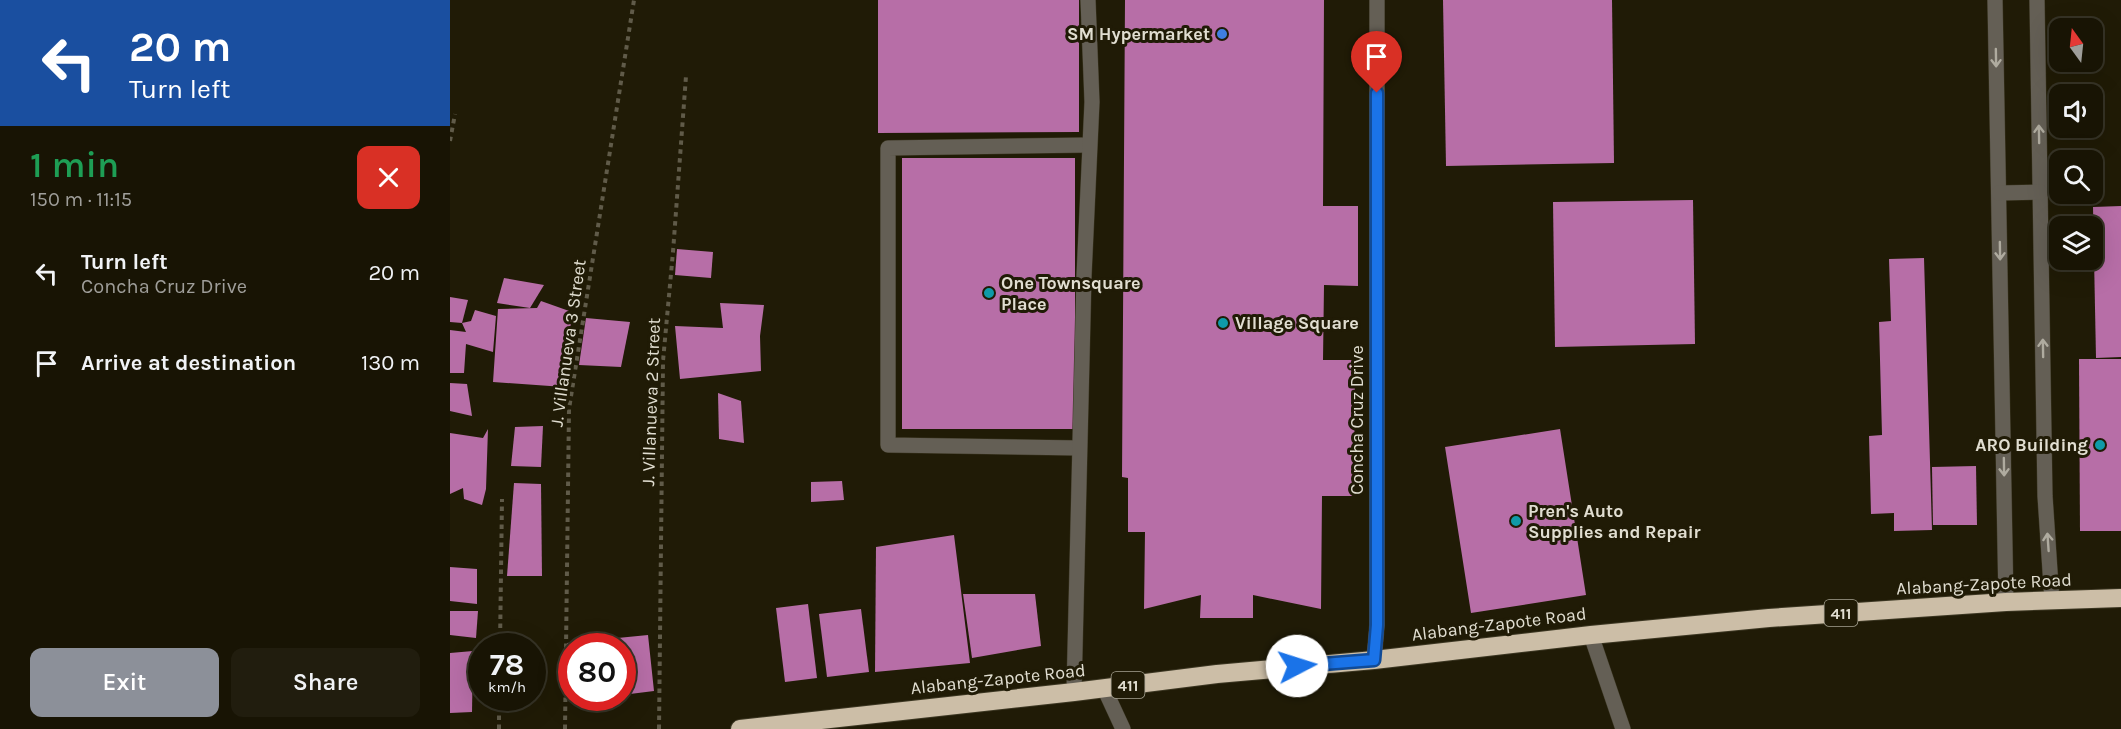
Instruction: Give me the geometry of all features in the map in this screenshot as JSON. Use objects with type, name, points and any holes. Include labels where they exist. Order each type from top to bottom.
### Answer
[{"type":"highway","name":"Alabang-Zapote Road","points":[[740,729],[1217,674],[1374,660],[1591,635],[1768,618],[2006,602],[2121,598]]},
{"type":"street","points":[[1074,692],[1089,145],[1085,103],[1088,0]]},
{"type":"street","name":"Concha Cruz Drive","points":[[1374,660],[1377,625],[1377,0]]},
{"type":"street","points":[[1995,0],[2006,602]]},
{"type":"street","points":[[2037,0],[2045,496],[2052,601]]},
{"type":"street","points":[[1079,448],[888,445],[888,148],[1089,145]]},
{"type":"street","points":[[1999,193],[2040,192]]},
{"type":"street","points":[[1591,635],[1623,729]]},
{"type":"street","points":[[1104,688],[1124,729]]},
{"type":"path","name":"J. Villanueva 3 Street","points":[[565,729],[569,409],[634,0]]},
{"type":"path","name":"J. Villanueva 2 Street","points":[[659,729],[663,361],[686,76]]},
{"type":"path","points":[[450,141],[455,114]]},
{"type":"path","points":[[500,633],[502,499]]},
{"type":"path","points":[[498,729],[499,711]]},
{"type":"building","points":[[878,0],[1079,0],[1079,132],[878,133]]},
{"type":"building","name":"Village Square","points":[[1125,0],[1324,0],[1323,206],[1358,206],[1358,286],[1324,285],[1323,360],[1355,360],[1354,496],[1322,496],[1321,609],[1253,595],[1253,618],[1200,618],[1201,595],[1144,609],[1145,532],[1128,532],[1128,478],[1122,477]]},
{"type":"building","points":[[1443,0],[1612,0],[1614,163],[1446,166]]},
{"type":"building","name":"One Townsquare Place","points":[[902,158],[1075,158],[1075,429],[902,429]]},
{"type":"building","points":[[1693,200],[1695,344],[1555,347],[1553,202]]},
{"type":"building","points":[[2121,206],[2121,357],[2096,358],[2094,270],[2103,270],[2103,216],[2093,216],[2093,207]]},
{"type":"building","points":[[677,249],[713,252],[711,278],[675,275]]},
{"type":"building","points":[[1924,258],[1932,530],[1894,531],[1894,513],[1871,514],[1869,436],[1882,435],[1879,322],[1891,321],[1889,259]]},
{"type":"building","points":[[504,278],[544,285],[530,308],[497,303]]},
{"type":"building","points":[[450,297],[468,300],[462,323],[450,322]]},
{"type":"building","points":[[541,301],[572,312],[564,387],[493,382],[498,309],[537,308]]},
{"type":"building","points":[[720,303],[764,305],[760,336],[761,371],[680,379],[675,326],[723,328]]},
{"type":"building","points":[[475,310],[496,316],[493,352],[466,344],[464,373],[450,373],[450,330],[466,332],[462,323],[471,321]]},
{"type":"building","points":[[586,318],[630,322],[621,367],[579,365]]},
{"type":"building","name":"ARO Building","points":[[2079,359],[2121,359],[2121,531],[2080,531]]},
{"type":"building","points":[[450,383],[467,384],[472,416],[450,411]]},
{"type":"building","points":[[718,393],[741,401],[744,443],[719,439]]},
{"type":"building","points":[[543,426],[541,467],[511,466],[515,427]]},
{"type":"building","points":[[488,429],[486,489],[482,505],[464,499],[463,488],[450,494],[450,433],[483,438]]},
{"type":"building","name":"Pren's Auto Supplies and Repair","points":[[1560,429],[1586,595],[1471,613],[1445,447]]},
{"type":"building","points":[[1976,466],[1977,525],[1933,525],[1932,467]]},
{"type":"building","points":[[842,481],[844,500],[811,502],[811,482]]},
{"type":"building","points":[[514,483],[541,484],[542,576],[507,576]]},
{"type":"building","points":[[954,535],[970,663],[875,672],[876,547]]},
{"type":"building","points":[[450,567],[477,569],[477,604],[450,601]]},
{"type":"building","points":[[963,594],[1035,594],[1041,646],[972,658]]},
{"type":"building","points":[[808,604],[817,678],[785,682],[776,608]]},
{"type":"building","points":[[861,609],[869,672],[827,677],[819,614]]},
{"type":"building","points":[[450,611],[478,611],[476,633],[468,633],[468,637],[450,635]]},
{"type":"building","points":[[648,635],[654,691],[636,693],[636,636]]},
{"type":"building","points":[[468,651],[468,711],[472,712],[450,713],[450,653]]},
{"type":"place","name":"SM Hypermarket","points":[[1222,34]]},
{"type":"place","name":"One Townsquare Place","points":[[989,293]]},
{"type":"place","name":"Village Square","points":[[1223,323]]},
{"type":"place","name":"ARO Building","points":[[2100,445]]},
{"type":"place","name":"Pren's Auto Supplies and Repair","points":[[1516,521]]},
{"type":"route","points":[[1297,666],[1374,660],[1377,625],[1377,93]]}]
